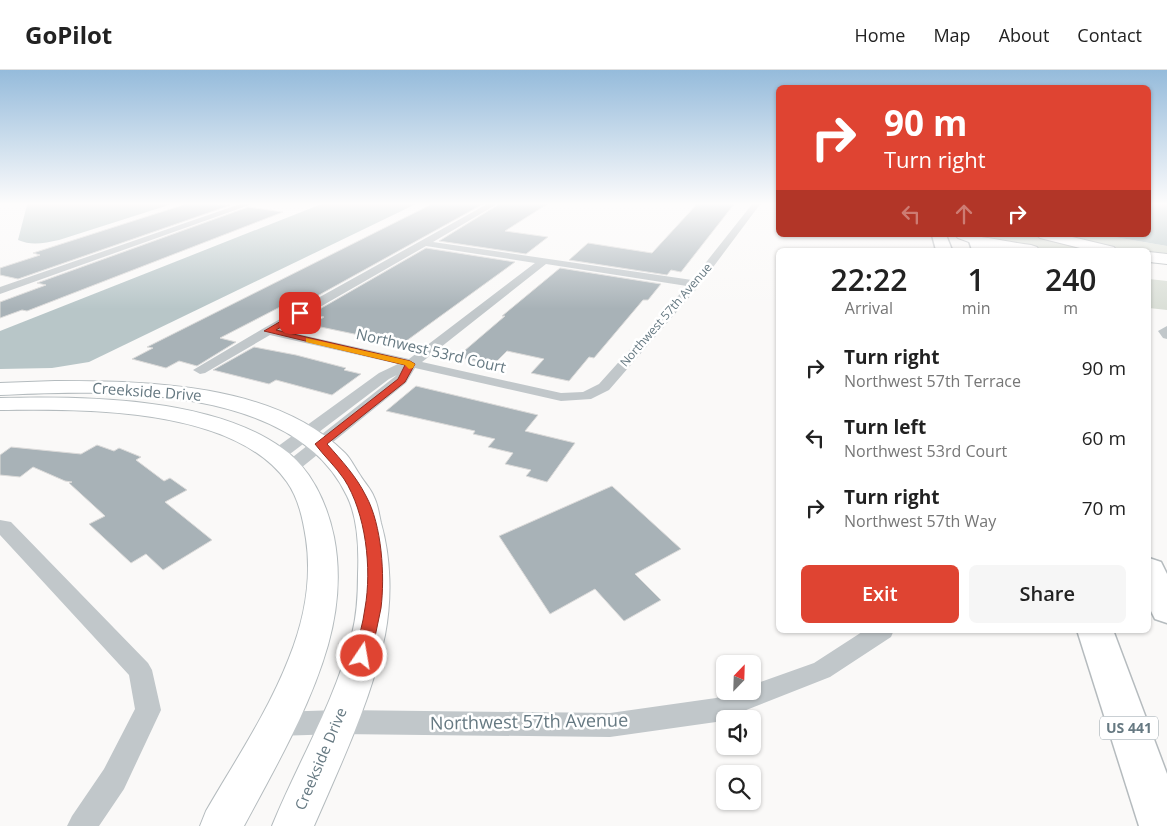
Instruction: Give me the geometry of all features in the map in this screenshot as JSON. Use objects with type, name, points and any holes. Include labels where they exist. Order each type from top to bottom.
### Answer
[{"type":"highway","points":[[1059,238],[1100,248]]},
{"type":"highway","points":[[974,240],[1020,248]]},
{"type":"highway","points":[[1151,257],[1167,259]]},
{"type":"highway","points":[[1151,264],[1167,266]]},
{"type":"main road","points":[[1151,575],[1167,609]]},
{"type":"main road","name":"US 441","points":[[1096,633],[1163,826]]},
{"type":"street","points":[[1,290],[149,238]]},
{"type":"street","points":[[200,370],[432,238]]},
{"type":"street","name":"Northwest 57th Avenue","points":[[586,396],[604,387],[695,284],[732,238]]},
{"type":"street","points":[[424,243],[695,284]]},
{"type":"street","points":[[283,462],[314,438],[402,380],[410,364],[544,261]]},
{"type":"street","points":[[1167,330],[1164,331],[1167,336]]},
{"type":"street","name":"Northwest 53rd Court","points":[[268,331],[561,397],[586,396]]},
{"type":"street","name":"Creekside Drive","points":[[0,389],[59,386],[154,389],[192,394],[255,408],[282,419],[314,438],[349,477],[361,498],[370,524],[374,560],[373,607],[364,648],[338,722],[293,826]]},
{"type":"street","name":"Creekside Drive","points":[[0,404],[116,407],[206,420],[236,431],[283,462],[305,488],[316,512],[322,542],[324,576],[319,612],[307,657],[276,724],[221,826]]},
{"type":"street","points":[[2,527],[140,670],[148,710],[114,779],[82,826]]},
{"type":"street","name":"Northwest 57th Avenue","points":[[276,724],[338,722],[610,724],[716,710],[822,670],[878,633]]},
{"type":"shaded area","points":[[18,238],[64,238],[43,243],[18,240]]},
{"type":"shaded area","points":[[235,238],[345,238],[89,362],[52,368],[0,369],[0,331]]},
{"type":"shaded area","points":[[990,238],[1051,238],[1086,248],[1037,248],[991,241]]},
{"type":"shaded area","points":[[1067,238],[1122,238],[1167,246],[1167,254],[1151,254],[1151,248],[1110,248]]},
{"type":"shaded area","points":[[1122,238],[1167,238],[1167,246]]},
{"type":"shaded area","points":[[1151,279],[1167,281],[1167,310],[1151,308]]},
{"type":"building","points":[[79,238],[135,238],[18,279],[0,275],[0,268],[40,255],[33,253]]},
{"type":"building","points":[[161,238],[215,238],[27,311],[22,310],[0,318],[0,302],[46,285],[37,283]]},
{"type":"building","points":[[364,238],[421,238],[292,310],[280,307],[220,338],[236,342],[197,366],[179,361],[166,368],[132,359],[153,348],[147,347]]},
{"type":"building","points":[[443,238],[546,238],[526,254],[439,241]]},
{"type":"building","points":[[666,238],[707,238],[681,272],[671,270],[667,275],[569,260],[588,243],[652,253]]},
{"type":"building","points":[[426,248],[515,262],[402,344],[311,325],[324,317],[311,314]]},
{"type":"building","points":[[560,268],[661,284],[648,300],[643,300],[594,358],[589,357],[569,381],[531,373],[544,359],[507,351],[493,365],[457,357],[505,316],[502,316]]},
{"type":"building","points":[[254,347],[296,355],[346,368],[344,370],[361,374],[332,395],[276,380],[269,384],[213,370]]},
{"type":"building","points":[[416,386],[538,415],[525,431],[575,443],[547,482],[526,476],[531,470],[505,464],[513,453],[488,447],[495,439],[473,434],[475,431],[386,411]]},
{"type":"building","points":[[97,445],[114,451],[119,448],[141,457],[136,460],[164,481],[170,478],[187,490],[165,502],[212,540],[163,570],[146,554],[131,563],[89,524],[105,516],[69,483],[72,482],[65,481],[33,467],[20,477],[0,475],[0,455],[11,447],[81,454]]},
{"type":"building","points":[[612,486],[681,549],[635,574],[661,600],[624,621],[595,589],[550,614],[499,536]]},
{"type":"slow traffic","points":[[309,340],[410,364],[409,366]]},
{"type":"route","points":[[300,313],[268,331],[410,364],[402,380],[321,444],[336,459],[349,477],[361,498],[370,524],[374,560],[373,607],[362,656]]}]
